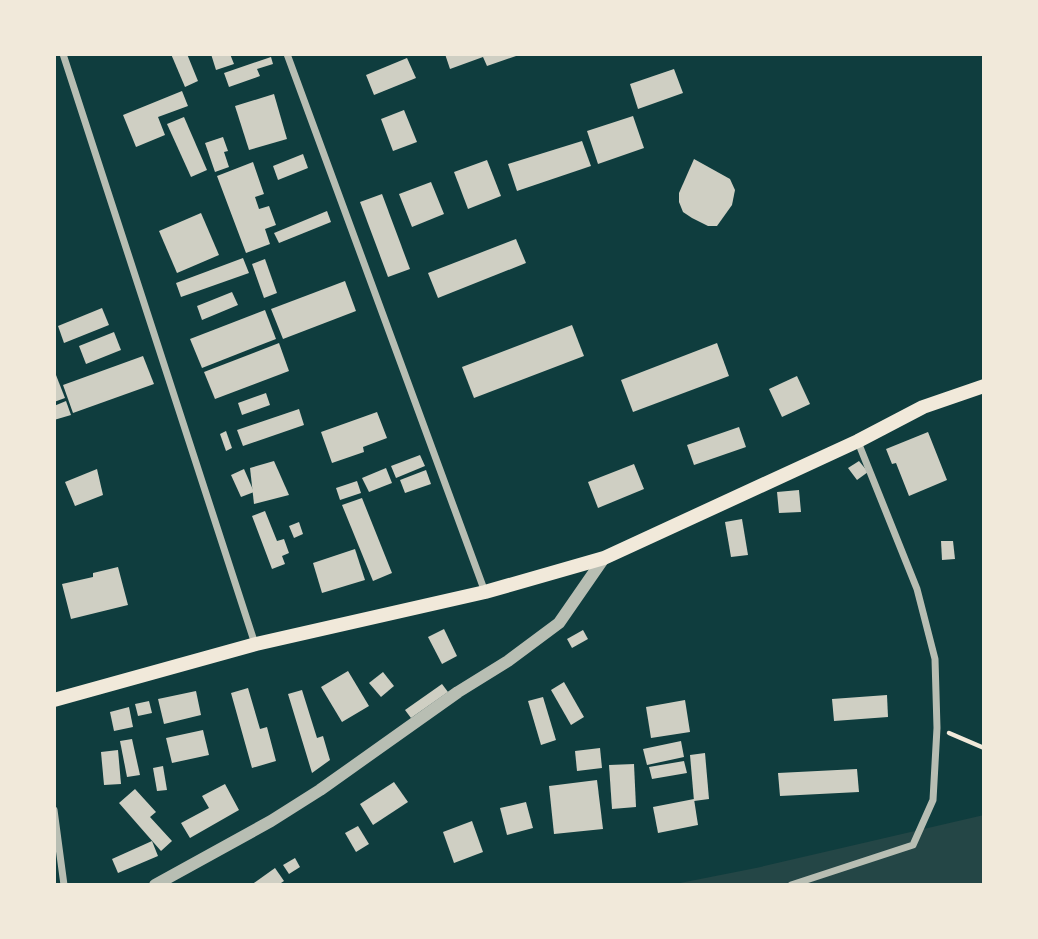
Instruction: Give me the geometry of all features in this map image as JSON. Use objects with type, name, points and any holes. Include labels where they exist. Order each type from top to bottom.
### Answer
[{"type":"main road","points":[[54,700],[256,644],[485,592],[604,558],[858,441],[923,407],[984,386]]},
{"type":"street","points":[[63,54],[256,644]]},
{"type":"street","points":[[287,54],[485,592]]},
{"type":"street","points":[[791,885],[913,845],[933,800],[937,728],[935,659],[917,589],[858,441]]},
{"type":"street","points":[[155,885],[271,821],[320,790],[458,691],[508,661],[559,623],[604,558]]},
{"type":"street","points":[[54,810],[64,885]]},
{"type":"path","points":[[937,728],[984,748]]},
{"type":"shaded area","points":[[984,815],[984,885],[670,885],[756,868]]},
{"type":"building","points":[[171,54],[187,54],[198,81],[185,87]]},
{"type":"building","points":[[211,54],[230,54],[234,64],[216,70]]},
{"type":"building","points":[[445,54],[519,55],[487,66],[483,57],[450,69]]},
{"type":"building","points":[[271,57],[273,64],[257,69],[260,76],[229,87],[224,73]]},
{"type":"building","points":[[407,58],[416,78],[374,95],[366,75]]},
{"type":"building","points":[[674,69],[683,93],[638,109],[630,84]]},
{"type":"building","points":[[182,91],[188,106],[158,117],[165,135],[136,147],[123,115]]},
{"type":"building","points":[[274,94],[287,139],[249,150],[235,106]]},
{"type":"building","points":[[404,110],[417,142],[393,151],[381,119]]},
{"type":"building","points":[[633,116],[644,148],[598,164],[587,131]]},
{"type":"building","points":[[184,117],[207,170],[191,177],[167,124]]},
{"type":"building","points":[[223,137],[228,151],[224,152],[229,167],[215,172],[205,143]]},
{"type":"building","points":[[582,141],[591,166],[517,191],[508,164]]},
{"type":"building","points":[[303,154],[308,168],[278,180],[273,166]]},
{"type":"building","points":[[694,159],[730,179],[735,190],[732,205],[717,226],[708,226],[692,218],[683,212],[679,202],[679,193]]},
{"type":"building","points":[[487,160],[501,196],[468,209],[454,172]]},
{"type":"building","points":[[253,162],[264,194],[255,197],[259,209],[269,206],[276,225],[265,229],[270,244],[246,253],[217,176]]},
{"type":"building","points":[[431,182],[444,214],[412,227],[399,194]]},
{"type":"building","points":[[382,194],[410,269],[388,277],[360,202]]},
{"type":"building","points":[[327,211],[331,222],[279,243],[274,233]]},
{"type":"building","points":[[201,213],[219,255],[177,273],[159,231]]},
{"type":"building","points":[[516,239],[526,263],[438,298],[428,273]]},
{"type":"building","points":[[243,258],[249,273],[181,297],[176,283]]},
{"type":"building","points":[[265,259],[277,293],[264,298],[252,264]]},
{"type":"building","points":[[345,281],[356,311],[283,339],[271,309]]},
{"type":"building","points":[[232,292],[238,305],[202,320],[197,306]]},
{"type":"building","points":[[102,308],[109,325],[64,343],[58,326]]},
{"type":"building","points":[[265,310],[276,339],[202,368],[190,339]]},
{"type":"building","points":[[572,325],[584,356],[474,398],[462,367]]},
{"type":"building","points":[[114,332],[121,350],[86,364],[79,346]]},
{"type":"building","points":[[279,343],[289,371],[215,399],[204,372]]},
{"type":"building","points":[[717,343],[729,376],[633,412],[621,380]]},
{"type":"building","points":[[143,356],[154,384],[73,413],[63,385]]},
{"type":"building","points":[[54,370],[65,398],[54,402]]},
{"type":"building","points":[[797,376],[810,404],[782,417],[769,389]]},
{"type":"building","points":[[266,393],[270,405],[242,415],[238,403]]},
{"type":"building","points":[[66,401],[71,415],[54,420],[54,406]]},
{"type":"building","points":[[299,409],[304,425],[243,446],[237,430]]},
{"type":"building","points":[[377,412],[387,438],[363,447],[364,452],[332,463],[321,432]]},
{"type":"building","points":[[739,427],[746,447],[694,465],[687,445]]},
{"type":"building","points":[[226,431],[232,448],[226,451],[220,434]]},
{"type":"building","points":[[928,432],[947,480],[909,496],[896,463],[892,464],[886,449]]},
{"type":"building","points":[[420,455],[425,466],[396,478],[391,466]]},
{"type":"building","points":[[274,461],[289,495],[254,504],[250,468]]},
{"type":"building","points":[[859,461],[868,472],[857,480],[848,468]]},
{"type":"building","points":[[634,464],[644,489],[598,508],[588,482]]},
{"type":"building","points":[[386,468],[392,483],[369,492],[362,478]]},
{"type":"building","points":[[97,469],[103,495],[75,506],[65,482]]},
{"type":"building","points":[[244,469],[254,492],[241,497],[231,475]]},
{"type":"building","points":[[426,470],[431,484],[405,493],[400,480]]},
{"type":"building","points":[[357,481],[361,493],[340,500],[336,488]]},
{"type":"building","points":[[799,490],[801,512],[779,513],[777,492]]},
{"type":"building","points":[[362,498],[392,573],[373,581],[342,505]]},
{"type":"building","points":[[265,511],[277,541],[284,539],[289,553],[282,556],[285,564],[272,569],[252,516]]},
{"type":"building","points":[[742,519],[748,555],[731,557],[725,522]]},
{"type":"building","points":[[299,522],[303,534],[294,538],[289,526]]},
{"type":"building","points":[[941,541],[953,541],[955,559],[942,560]]},
{"type":"building","points":[[355,549],[365,580],[322,593],[313,563]]},
{"type":"building","points":[[118,567],[128,605],[71,619],[62,584],[93,577],[93,573]]},
{"type":"building","points":[[444,629],[457,656],[442,664],[428,637]]},
{"type":"building","points":[[583,630],[588,639],[572,648],[567,639]]},
{"type":"building","points":[[348,671],[369,706],[342,722],[321,687]]},
{"type":"building","points":[[383,672],[394,686],[381,697],[369,683]]},
{"type":"building","points":[[564,682],[584,717],[571,725],[551,690]]},
{"type":"building","points":[[442,684],[448,692],[411,718],[405,710]]},
{"type":"building","points":[[248,688],[260,729],[267,727],[276,761],[252,768],[231,693]]},
{"type":"building","points":[[302,690],[317,738],[323,736],[330,760],[312,773],[288,694]]},
{"type":"building","points":[[196,691],[201,715],[164,724],[158,699]]},
{"type":"building","points":[[887,695],[888,717],[834,721],[832,699]]},
{"type":"building","points":[[543,697],[556,740],[541,745],[528,701]]},
{"type":"building","points":[[685,700],[690,732],[651,738],[646,707]]},
{"type":"building","points":[[149,701],[152,713],[138,716],[135,704]]},
{"type":"building","points":[[129,707],[133,727],[114,731],[110,712]]},
{"type":"building","points":[[203,730],[209,755],[172,763],[166,738]]},
{"type":"building","points":[[132,739],[140,775],[127,777],[120,741]]},
{"type":"building","points":[[681,741],[684,757],[647,765],[643,749]]},
{"type":"building","points":[[600,748],[602,768],[577,771],[575,751]]},
{"type":"building","points":[[118,750],[121,784],[104,785],[101,752]]},
{"type":"building","points":[[705,753],[709,799],[694,801],[690,755]]},
{"type":"building","points":[[684,761],[687,773],[652,779],[649,767]]},
{"type":"building","points":[[634,764],[636,807],[612,809],[609,765]]},
{"type":"building","points":[[163,766],[167,790],[157,791],[153,768]]},
{"type":"building","points":[[857,769],[859,792],[780,796],[778,773]]},
{"type":"building","points":[[597,780],[603,829],[554,834],[549,786]]},
{"type":"building","points":[[394,782],[408,802],[373,825],[360,804]]},
{"type":"building","points":[[225,784],[239,810],[190,838],[181,823],[209,808],[202,796]]},
{"type":"building","points":[[135,789],[156,812],[150,817],[172,841],[161,851],[119,803]]},
{"type":"building","points":[[694,799],[698,825],[658,833],[653,807]]},
{"type":"building","points":[[526,802],[533,828],[507,835],[500,808]]},
{"type":"building","points":[[472,821],[483,852],[454,863],[443,832]]},
{"type":"building","points":[[358,826],[369,844],[356,852],[345,833]]},
{"type":"building","points":[[152,841],[158,856],[118,873],[112,859]]},
{"type":"building","points":[[295,858],[300,867],[289,874],[283,865]]},
{"type":"building","points":[[275,868],[284,881],[278,885],[251,885]]}]
